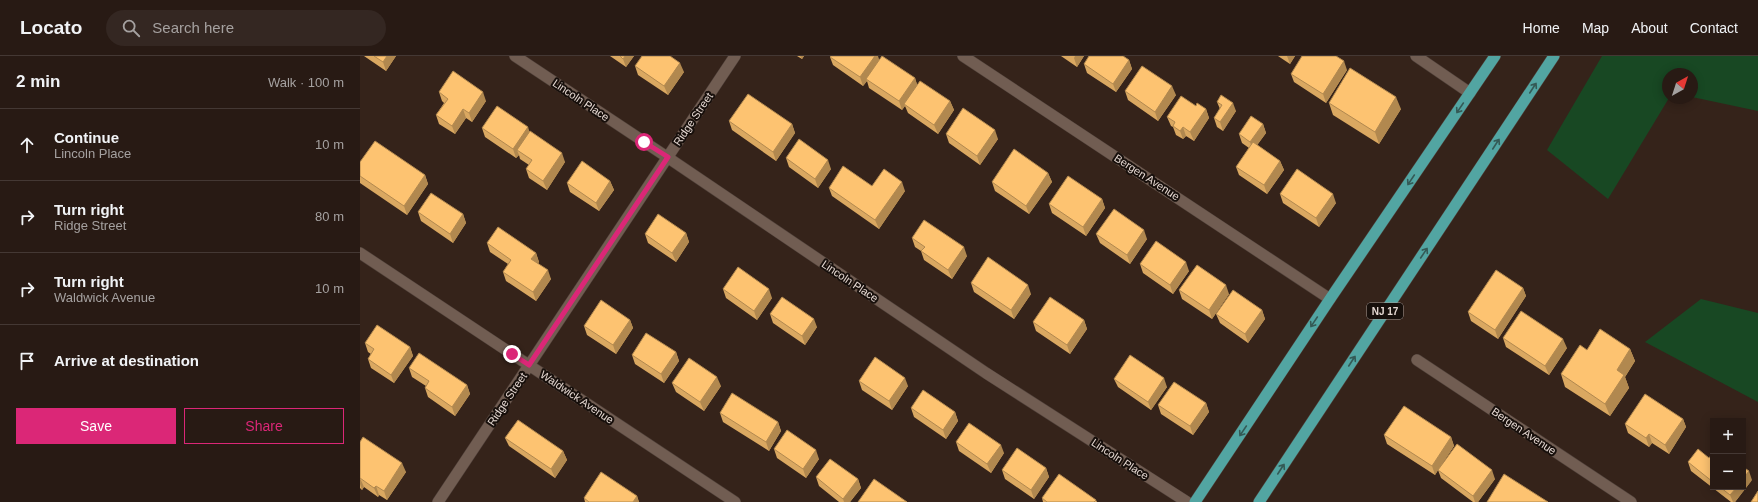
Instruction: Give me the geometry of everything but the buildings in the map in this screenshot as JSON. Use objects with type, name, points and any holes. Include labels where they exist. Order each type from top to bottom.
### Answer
[{"type":"highway","points":[[1195,502],[1330,299],[1495,56]]},
{"type":"highway","name":"NJ 17","points":[[1259,502],[1554,56]]},
{"type":"street","name":"Lincoln Place","points":[[515,56],[668,157],[986,373],[1187,502]]},
{"type":"street","name":"Ridge Street","points":[[438,502],[735,56]]},
{"type":"street","name":"Bergen Avenue","points":[[963,56],[1330,299]]},
{"type":"street","points":[[1416,56],[1470,93]]},
{"type":"street","name":"Waldwick Avenue","points":[[360,253],[735,502]]},
{"type":"street","name":"Bergen Avenue","points":[[1418,360],[1631,502]]},
{"type":"green space","points":[[1602,56],[1758,56],[1758,111],[1698,98],[1698,68],[1662,68],[1662,104],[1665,104],[1608,199],[1547,150]]},
{"type":"green space","points":[[1701,299],[1758,313],[1758,402],[1645,342]]},
{"type":"route","points":[[512,354],[529,365],[668,157],[644,142]]}]
